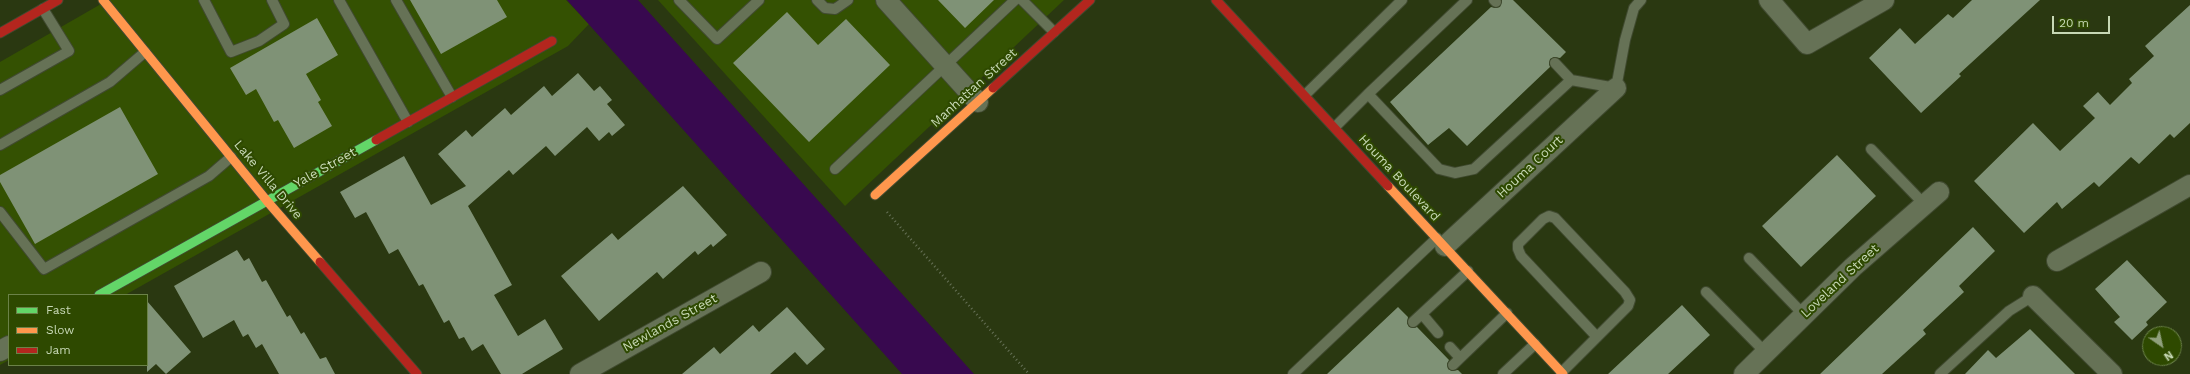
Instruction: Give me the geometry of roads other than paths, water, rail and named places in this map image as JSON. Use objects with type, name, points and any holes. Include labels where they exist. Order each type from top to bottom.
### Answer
[{"type":"street","points":[[0,33],[58,0]]},
{"type":"street","name":"Lake Villa Drive","points":[[102,0],[267,201],[417,374]]},
{"type":"street","points":[[886,0],[978,102]]},
{"type":"street","name":"Manhattan Street","points":[[875,195],[1090,0]]},
{"type":"street","name":"Houma Boulevard","points":[[1216,0],[1562,373]]},
{"type":"street","points":[[1769,0],[1807,44],[1884,0]]},
{"type":"street","name":"Yale Street","points":[[101,294],[552,41]]},
{"type":"street","name":"Houma Court","points":[[1441,242],[1616,88]]},
{"type":"street","points":[[2057,262],[2190,185]]},
{"type":"street","name":"Loveland Street","points":[[1744,374],[1853,267],[1932,198]]},
{"type":"street","name":"Newlands Street","points":[[580,374],[761,272]]},
{"type":"street","points":[[2033,296],[2112,374]]},
{"type":"lane","points":[[204,0],[231,52],[259,41],[284,24],[272,0]]},
{"type":"lane","points":[[339,0],[408,122]]},
{"type":"lane","points":[[396,0],[452,97]]},
{"type":"lane","points":[[679,0],[717,39],[759,0]]},
{"type":"lane","points":[[817,0],[825,8],[834,9],[848,0]]},
{"type":"lane","points":[[835,169],[1015,0]]},
{"type":"lane","points":[[1022,0],[1054,32]]},
{"type":"lane","points":[[1305,95],[1402,0]]},
{"type":"lane","points":[[1334,127],[1467,0]]},
{"type":"lane","points":[[1554,63],[1571,80],[1616,88],[1625,40],[1634,8],[1641,0]]},
{"type":"lane","points":[[0,90],[69,51],[43,9]]},
{"type":"lane","points":[[0,145],[110,82],[145,52]]},
{"type":"lane","points":[[1368,94],[1431,162],[1439,169],[1455,173],[1474,169],[1571,80]]},
{"type":"lane","points":[[1871,149],[1932,198]]},
{"type":"lane","points":[[0,212],[44,269],[209,176],[231,157]]},
{"type":"lane","points":[[1562,373],[1628,306],[1630,300],[1625,292],[1555,218],[1549,216],[1543,219],[1518,244],[1518,249],[1521,256],[1597,337]]},
{"type":"lane","points":[[1293,374],[1441,242]]},
{"type":"lane","points":[[1749,258],[1804,315]]},
{"type":"lane","points":[[1413,322],[1468,271]]},
{"type":"lane","points":[[1706,292],[1766,353]]},
{"type":"lane","points":[[1940,374],[2009,311],[2033,296]]},
{"type":"lane","points":[[1450,347],[1456,361],[1506,313]]},
{"type":"lane","points":[[1422,314],[1438,333]]},
{"type":"lane","points":[[1503,374],[1535,344]]}]
